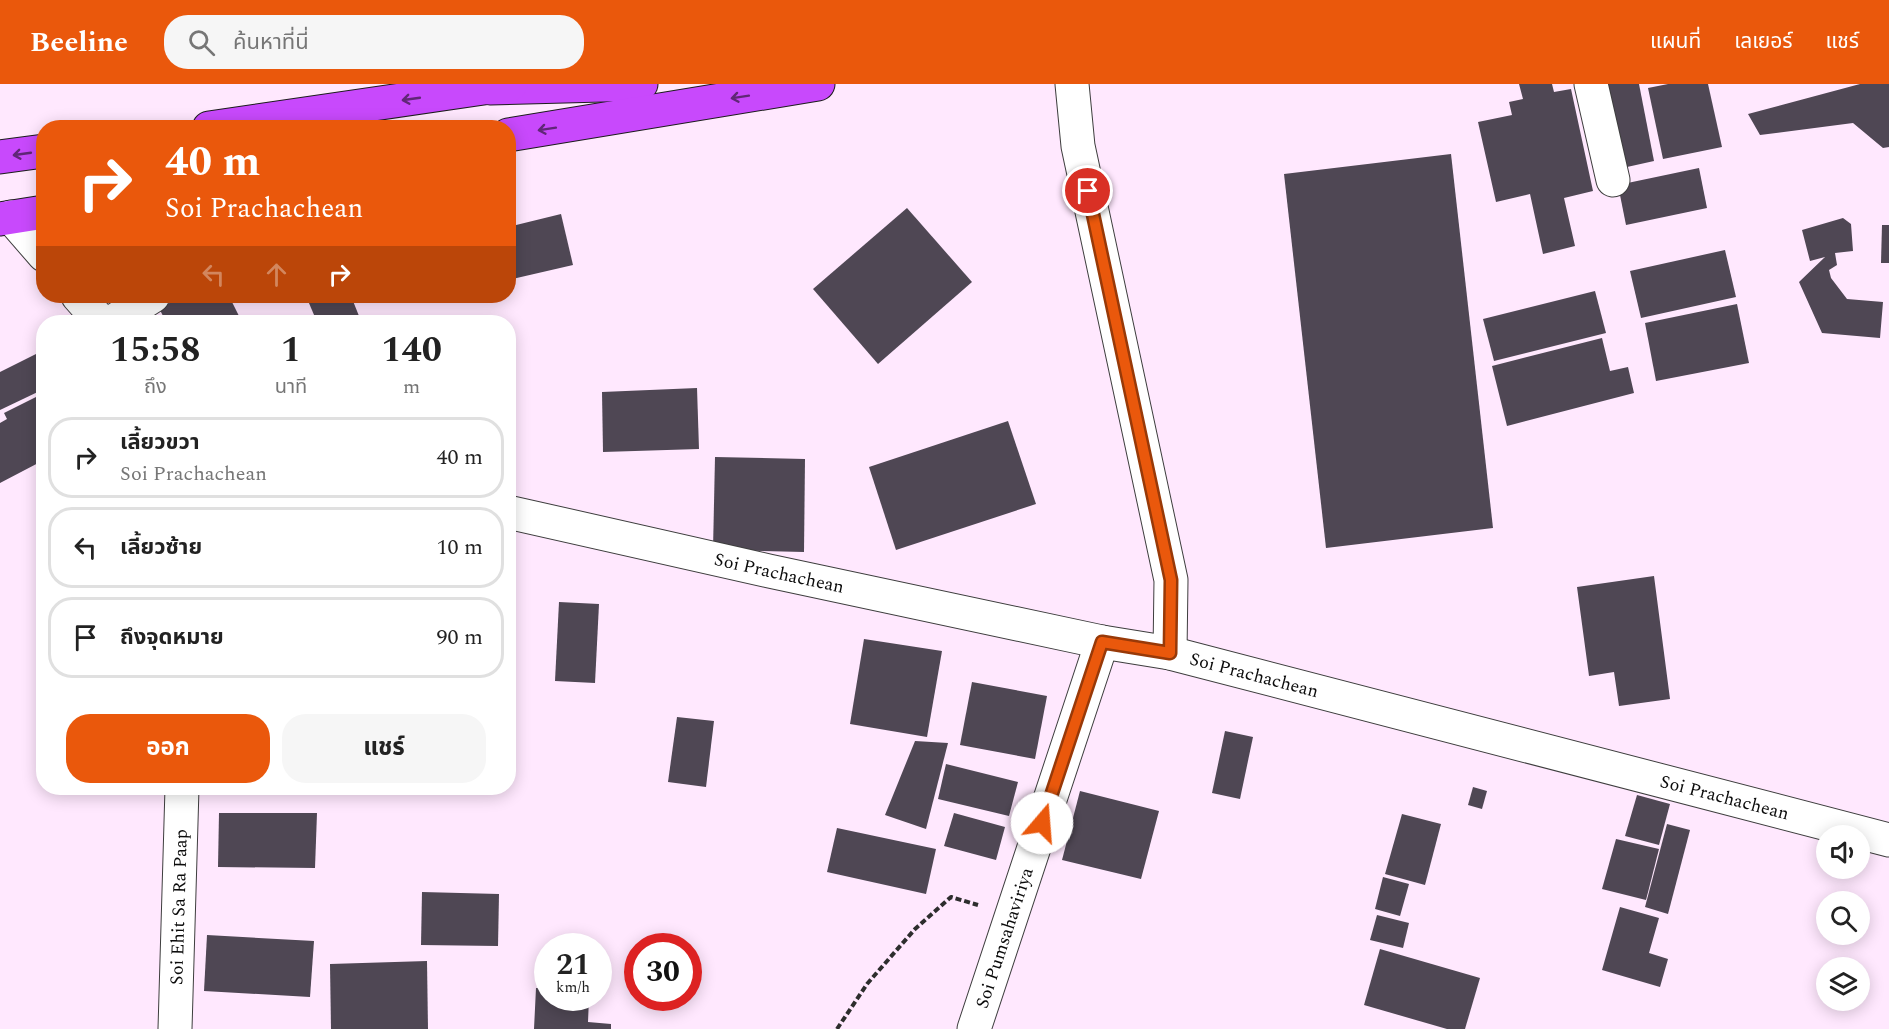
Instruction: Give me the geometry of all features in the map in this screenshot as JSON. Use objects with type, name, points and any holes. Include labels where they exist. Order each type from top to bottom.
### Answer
[{"type":"highway","points":[[264,120],[498,86],[641,84]]},
{"type":"highway","points":[[516,134],[818,84]]},
{"type":"highway","points":[[0,157],[36,152]]},
{"type":"highway","points":[[6,218],[36,213]]},
{"type":"street","points":[[1072,84],[1078,146],[1171,580],[1170,653]]},
{"type":"street","points":[[1591,84],[1613,180]]},
{"type":"street","points":[[6,218],[36,247]]},
{"type":"street","points":[[84,303],[95,315]]},
{"type":"street","points":[[123,315],[142,303]]},
{"type":"street","name":"Soi Prachachean","points":[[516,514],[769,572],[1102,642],[1170,653],[1889,840]]},
{"type":"street","name":"Soi Pumsahaviriya","points":[[974,1029],[1102,642]]},
{"type":"street","name":"Soi Ehit Sa Ra Paap","points":[[175,1029],[182,795]]},
{"type":"path","points":[[837,1029],[867,984],[915,929],[951,897],[1013,914]]},
{"type":"building","points":[[1519,84],[1552,84],[1554,92],[1571,89],[1593,191],[1564,198],[1575,246],[1543,254],[1530,194],[1496,202],[1478,122],[1512,115],[1509,102],[1523,99]]},
{"type":"building","points":[[1600,84],[1639,84],[1654,161],[1618,169]]},
{"type":"building","points":[[1668,84],[1708,84],[1722,147],[1663,159],[1648,88]]},
{"type":"building","points":[[1860,84],[1889,84],[1889,147],[1883,148],[1853,123],[1760,135],[1748,114]]},
{"type":"building","points":[[1451,154],[1493,528],[1326,548],[1284,174]]},
{"type":"building","points":[[1699,168],[1707,208],[1626,225],[1618,185]]},
{"type":"building","points":[[907,208],[972,282],[878,364],[813,289]]},
{"type":"building","points":[[561,214],[573,265],[516,278],[516,225]]},
{"type":"building","points":[[1843,218],[1851,224],[1853,251],[1835,253],[1837,265],[1829,270],[1831,278],[1847,299],[1883,302],[1880,338],[1822,333],[1799,282],[1825,257],[1810,261],[1802,230]]},
{"type":"building","points":[[1882,225],[1889,225],[1889,263],[1881,263]]},
{"type":"building","points":[[1725,250],[1736,297],[1641,318],[1630,271]]},
{"type":"building","points":[[1595,291],[1606,333],[1494,361],[1483,319]]},
{"type":"building","points":[[169,303],[232,303],[238,315],[162,315],[159,308]]},
{"type":"building","points":[[309,303],[354,303],[359,315],[314,315]]},
{"type":"building","points":[[1737,304],[1749,363],[1656,381],[1645,323]]},
{"type":"building","points":[[1602,338],[1610,371],[1628,367],[1634,393],[1507,426],[1492,366]]},
{"type":"building","points":[[36,354],[36,393],[0,410],[0,372]]},
{"type":"building","points":[[697,388],[699,449],[603,452],[602,392]]},
{"type":"building","points":[[36,397],[36,464],[0,483],[0,423],[7,419],[4,413]]},
{"type":"building","points":[[1008,421],[1036,504],[896,550],[869,467]]},
{"type":"building","points":[[715,457],[805,459],[804,552],[713,550]]},
{"type":"building","points":[[1654,576],[1670,699],[1619,706],[1614,672],[1589,676],[1577,587]]},
{"type":"building","points":[[559,602],[599,604],[595,683],[555,681]]},
{"type":"building","points":[[864,639],[942,651],[927,737],[850,724]]},
{"type":"building","points":[[972,682],[1047,696],[1035,759],[960,745]]},
{"type":"building","points":[[677,717],[714,721],[706,787],[668,782]]},
{"type":"building","points":[[1225,731],[1253,737],[1240,799],[1212,793]]},
{"type":"building","points":[[915,741],[948,743],[926,829],[885,815]]},
{"type":"building","points":[[946,764],[1018,782],[1009,816],[938,799]]},
{"type":"building","points":[[1473,787],[1487,791],[1482,809],[1468,805]]},
{"type":"building","points":[[1080,791],[1159,811],[1141,879],[1062,860]]},
{"type":"building","points":[[1637,795],[1670,804],[1659,845],[1625,836]]},
{"type":"building","points":[[219,813],[317,813],[315,868],[218,867]]},
{"type":"building","points":[[954,813],[1005,827],[996,860],[944,846]]},
{"type":"building","points":[[1402,814],[1441,824],[1425,885],[1385,874]]},
{"type":"building","points":[[1667,824],[1690,830],[1668,914],[1645,907]]},
{"type":"building","points":[[837,828],[936,849],[926,894],[827,872]]},
{"type":"building","points":[[1616,839],[1659,849],[1646,900],[1602,889]]},
{"type":"building","points":[[1383,877],[1409,884],[1400,916],[1375,909]]},
{"type":"building","points":[[422,892],[499,894],[498,946],[421,945]]},
{"type":"building","points":[[1620,907],[1659,918],[1649,953],[1668,959],[1660,987],[1602,970]]},
{"type":"building","points":[[1377,915],[1409,923],[1403,948],[1370,940]]},
{"type":"building","points":[[207,935],[314,941],[310,997],[204,991]]},
{"type":"building","points":[[1380,949],[1480,978],[1465,1029],[1447,1029],[1364,1005]]},
{"type":"building","points":[[427,961],[428,1029],[331,1029],[330,964]]},
{"type":"building","points":[[535,1011],[588,1011],[588,1022],[611,1024],[611,1029],[534,1029]]},
{"type":"route","points":[[1042,823],[1102,642],[1170,653],[1171,580],[1088,191]]}]
